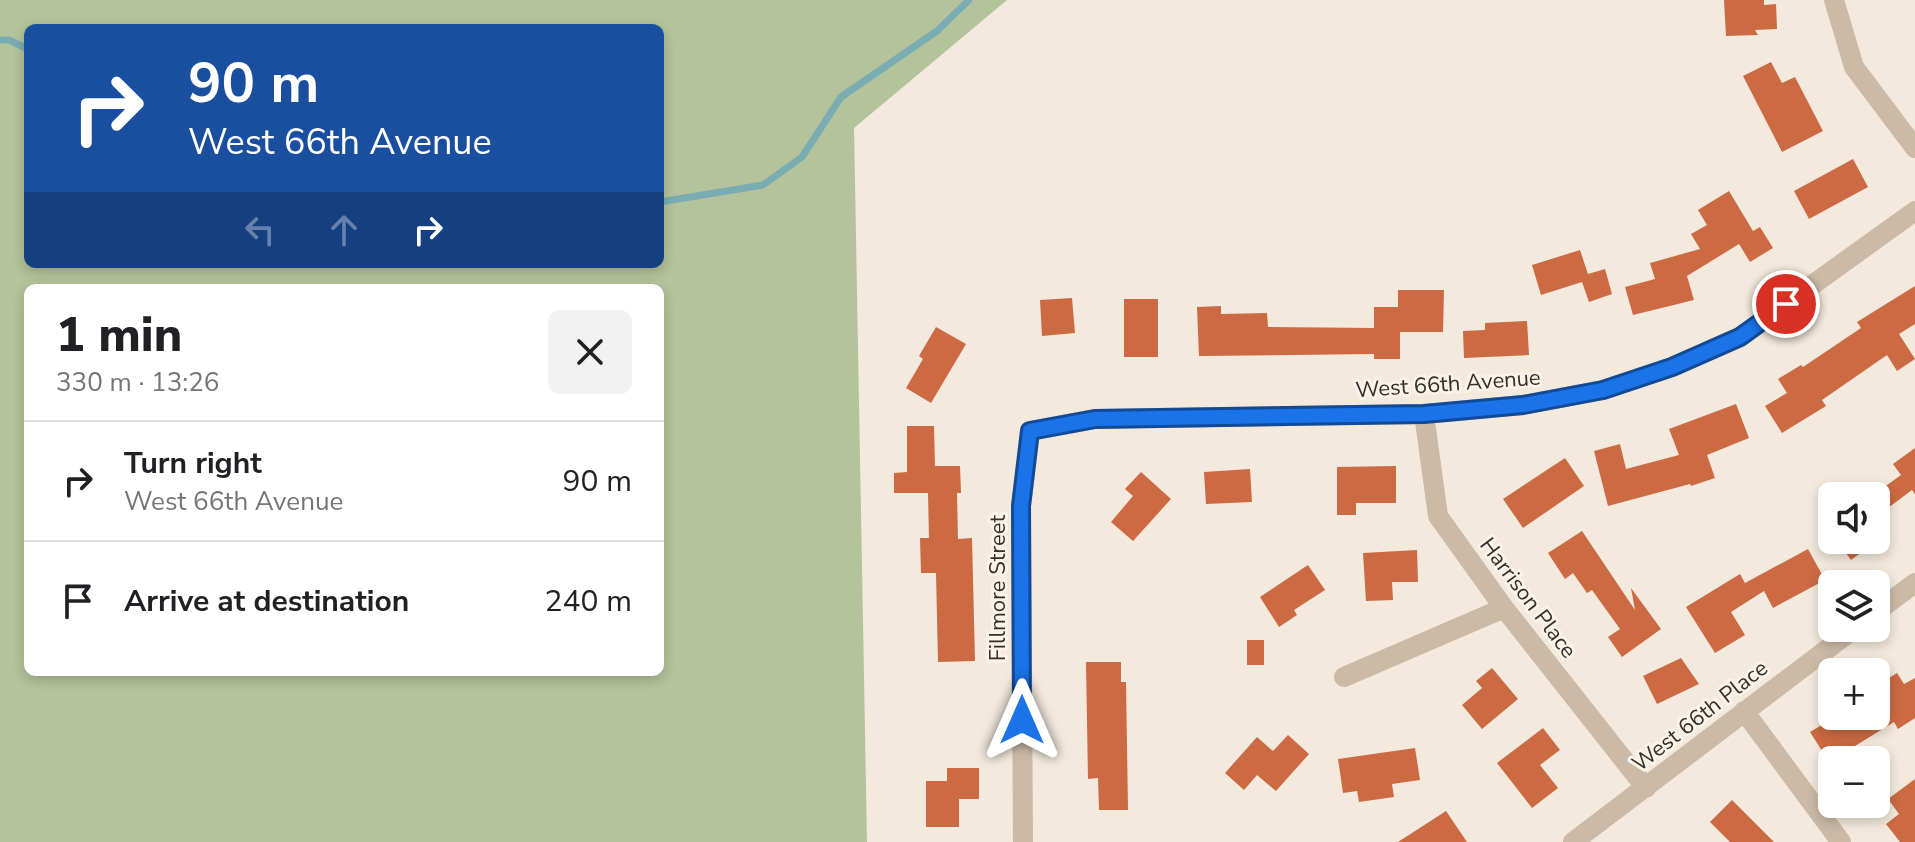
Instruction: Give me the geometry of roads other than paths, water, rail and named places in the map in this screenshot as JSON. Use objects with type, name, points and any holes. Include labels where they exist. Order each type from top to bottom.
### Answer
[{"type":"street","points":[[1834,0],[1854,67],[1915,148]]},
{"type":"street","name":"West 66th Avenue","points":[[1030,431],[1095,419],[1424,414],[1523,405],[1603,390],[1672,367],[1740,337],[1915,211]]},
{"type":"street","name":"Harrison Place","points":[[1424,414],[1438,516],[1504,608],[1646,788]]},
{"type":"street","name":"Fillmore Street","points":[[1023,842],[1021,506],[1030,431]]},
{"type":"street","points":[[1890,602],[1915,583]]},
{"type":"street","points":[[1344,677],[1504,608]]},
{"type":"street","name":"West 66th Place","points":[[1573,842],[1836,642]]},
{"type":"street","points":[[1744,711],[1841,842]]},
{"type":"waterway","points":[[664,201],[763,185],[802,157],[841,97],[937,31],[969,0]]},
{"type":"waterway","points":[[0,40],[9,40],[24,47]]}]
